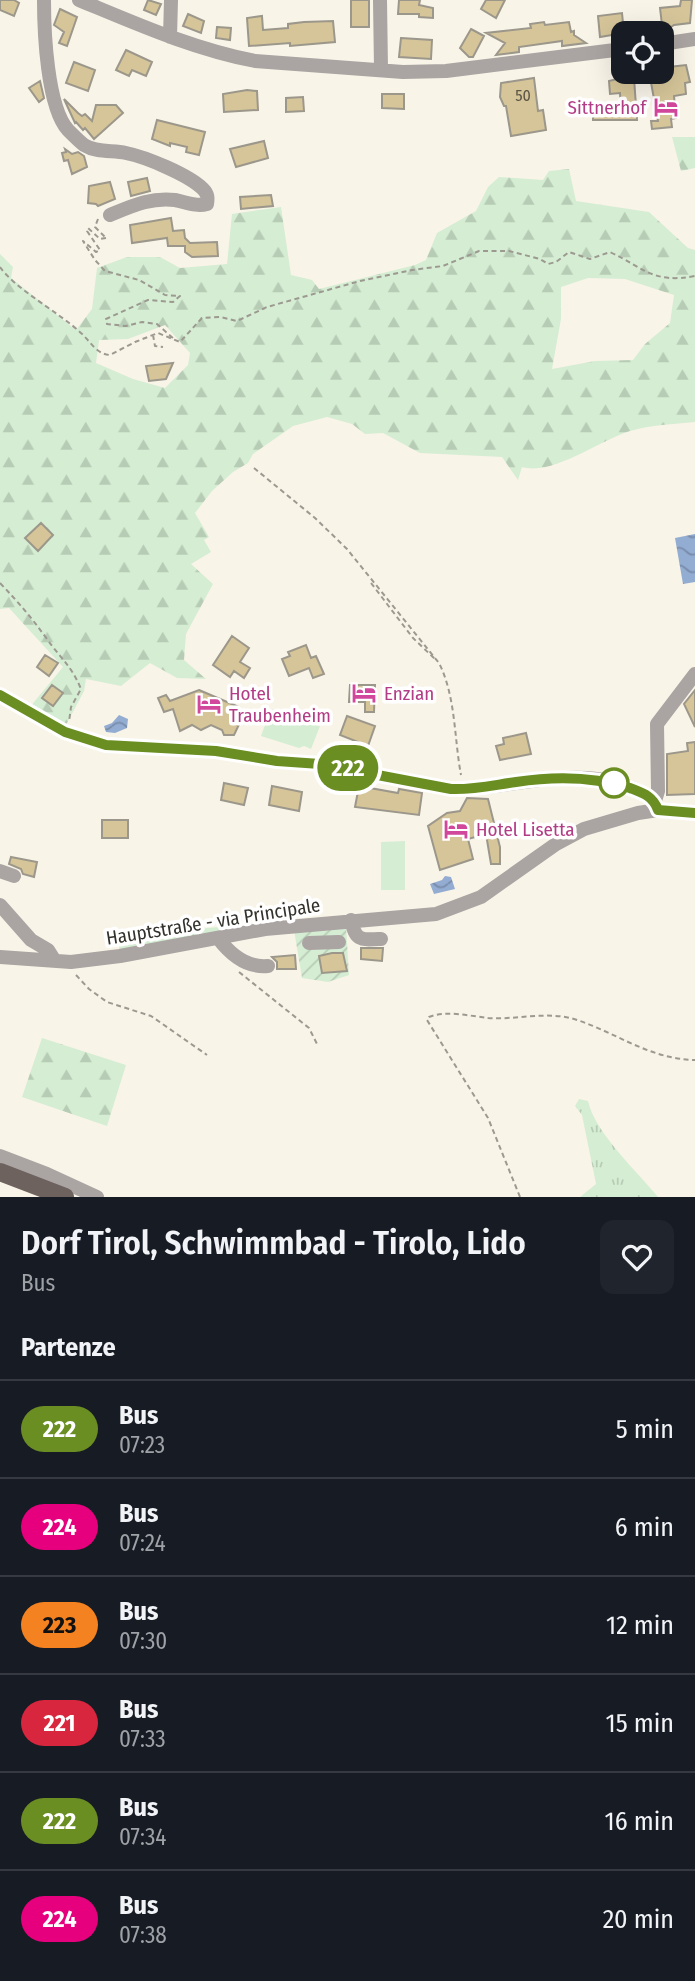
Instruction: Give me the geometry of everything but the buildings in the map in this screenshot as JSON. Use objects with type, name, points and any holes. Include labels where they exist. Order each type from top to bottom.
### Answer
[{"type":"main road","points":[[0,1172],[65,1197]]},
{"type":"street","points":[[44,0],[44,52],[58,109],[66,128],[85,145],[102,151],[123,152],[146,158],[166,167],[203,188],[208,196],[207,204],[200,206],[175,200],[149,200],[104,216]]},
{"type":"street","points":[[79,0],[170,37],[232,57],[254,61],[403,72],[446,71],[611,50]]},
{"type":"street","points":[[170,37],[171,0]]},
{"type":"street","points":[[380,0],[381,69]]},
{"type":"street","points":[[674,42],[695,39]]},
{"type":"street","points":[[656,806],[657,724],[695,674]]},
{"type":"street","points":[[0,695],[74,736],[106,745],[216,751],[277,761],[320,764],[465,790],[551,778],[588,778],[641,792],[656,806],[695,813]]},
{"type":"street","name":"Hauptstraße - via Principale","points":[[0,957],[71,962],[120,956],[265,929],[436,914],[481,897],[577,832],[656,806]]},
{"type":"street","points":[[0,905],[31,940],[48,950],[55,961]]},
{"type":"street","points":[[351,920],[355,934],[360,939],[381,939]]},
{"type":"street","points":[[300,925],[310,947],[339,942]]},
{"type":"street","points":[[218,938],[229,951],[249,964],[257,967],[268,966]]},
{"type":"street","points":[[0,1156],[97,1197]]},
{"type":"path","points":[[104,216],[95,227],[106,238],[100,239],[88,228],[87,231],[100,250],[96,252],[83,241],[95,261],[105,271],[154,286],[165,295],[180,296],[173,302],[148,300],[106,319],[107,324],[157,324],[177,342]]},
{"type":"path","points":[[177,342],[186,337],[202,318],[220,317],[237,321],[267,307],[360,282],[412,270],[443,267],[479,251],[509,251],[540,259],[548,264],[569,252],[590,259],[610,252],[653,276],[676,279],[695,276]]},
{"type":"path","points":[[0,267],[82,333],[99,353],[110,355],[153,335],[164,334],[177,342]]},
{"type":"path","points":[[153,335],[155,346],[163,347]]},
{"type":"path","points":[[254,468],[315,518],[347,549],[436,660],[444,673],[452,699],[455,744],[465,790]]},
{"type":"path","points":[[0,583],[29,612],[48,641],[73,670],[81,689],[71,708],[69,728],[74,736]]},
{"type":"path","points":[[370,583],[407,631],[436,660]]},
{"type":"path","points":[[71,962],[71,969],[89,989],[107,1002],[151,1016],[207,1055]]},
{"type":"path","points":[[239,972],[309,1028],[318,1046]]},
{"type":"path","points":[[520,1197],[488,1118],[439,1041],[427,1020],[429,1017],[443,1014],[495,1018],[563,1017],[654,1054],[695,1060]]},
{"type":"green space","points":[[672,137],[695,137],[695,168],[681,171]]},
{"type":"green space","points":[[569,169],[576,201],[649,212],[688,248],[695,250],[695,422],[630,431],[562,462],[534,468],[522,467],[518,480],[502,457],[420,453],[383,433],[365,434],[352,424],[327,417],[293,426],[253,454],[248,463],[233,472],[212,491],[195,513],[209,537],[204,540],[211,552],[191,564],[213,584],[186,634],[184,660],[206,679],[177,678],[150,663],[121,686],[86,679],[84,691],[65,727],[29,708],[63,667],[9,608],[0,609],[0,254],[13,267],[11,278],[76,330],[92,309],[97,268],[127,257],[160,257],[180,268],[227,264],[232,214],[281,207],[291,275],[312,280],[319,289],[426,260],[437,233],[476,211],[488,187],[499,177],[543,180],[549,171]],"holes":[[[588,278],[625,279],[674,295],[670,323],[645,344],[633,360],[595,361],[552,369],[561,319],[561,287]],[[165,325],[190,353],[188,365],[165,388],[133,379],[96,363],[99,340],[128,339]]]},
{"type":"green space","points":[[271,709],[320,726],[311,749],[261,736]]},
{"type":"green space","points":[[405,841],[405,890],[381,890],[381,842]]},
{"type":"green space","points":[[346,926],[349,975],[328,982],[302,978],[294,930]]},
{"type":"green space","points":[[219,927],[219,933],[120,956],[119,947],[196,929]]},
{"type":"green space","points":[[42,1038],[126,1065],[107,1126],[22,1097]]},
{"type":"green space","points":[[579,1099],[588,1101],[608,1139],[658,1197],[580,1197],[596,1184],[582,1115],[575,1106]]},
{"type":"water","points":[[695,534],[695,582],[683,584],[675,538]]},
{"type":"water","points":[[119,715],[128,719],[127,728],[115,733],[106,732],[104,726],[112,723]]},
{"type":"water","points":[[445,876],[451,877],[455,889],[434,894],[430,884],[442,880]]},
{"type":"bus line","name":"222","points":[[0,695],[65,732],[106,745],[216,751],[277,761],[320,764],[358,769],[451,789],[470,790],[517,781],[562,777],[588,778],[641,792],[655,801],[658,810],[695,813]]},
{"type":"place","name":"Sittnerhof","points":[[666,107]]},
{"type":"place","name":"Enzian","points":[[364,693]]},
{"type":"place","name":"Hotel Traubenheim","points":[[209,704]]},
{"type":"place","name":"Hotel Lisetta","points":[[456,829]]}]
